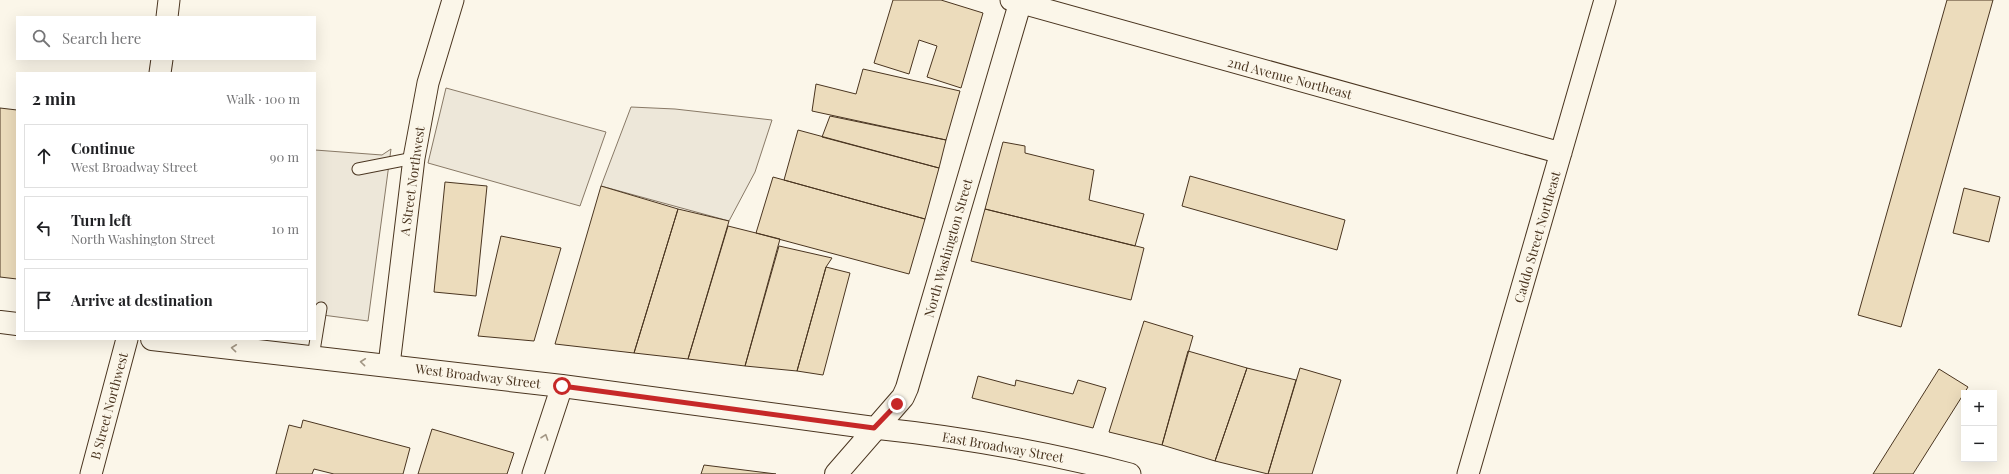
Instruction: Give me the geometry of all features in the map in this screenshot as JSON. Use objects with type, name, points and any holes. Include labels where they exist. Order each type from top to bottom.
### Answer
[{"type":"main road","name":"North Washington Street","points":[[836,474],[874,428],[903,397],[907,388],[1017,1]]},
{"type":"main road","points":[[0,322],[16,324]]},
{"type":"main road","name":"West Broadway Street","points":[[161,340],[562,386],[874,428]]},
{"type":"street","points":[[167,16],[169,0]]},
{"type":"street","name":"A Street Northwest","points":[[389,365],[414,158],[428,83],[453,0]]},
{"type":"street","name":"Caddo Street Northeast","points":[[1468,474],[1605,0]]},
{"type":"street","name":"2nd Avenue Northeast","points":[[1017,1],[1561,153]]},
{"type":"street","points":[[160,72],[162,60]]},
{"type":"street","name":"B Street Northwest","points":[[91,474],[127,340]]},
{"type":"street","points":[[533,474],[562,386]]},
{"type":"street","name":"East Broadway Street","points":[[874,428],[964,439],[1084,468],[1130,474]]},
{"type":"lane","points":[[358,169],[414,158]]},
{"type":"lane","points":[[316,339],[321,308]]},
{"type":"lane","points":[[313,357],[316,340]]},
{"type":"shaded area","points":[[446,88],[606,132],[580,206],[428,163]]},
{"type":"shaded area","points":[[631,107],[675,109],[772,120],[755,172],[729,221],[601,186]]},
{"type":"shaded area","points":[[391,149],[368,321],[316,314],[316,150],[382,155]]},
{"type":"building","points":[[893,0],[941,0],[983,13],[961,88],[927,77],[937,46],[919,40],[909,74],[874,63]]},
{"type":"building","points":[[1947,0],[1993,0],[1901,327],[1858,315]]},
{"type":"building","points":[[863,69],[960,91],[946,140],[812,111],[816,84],[856,94]]},
{"type":"building","points":[[0,108],[16,110],[16,279],[0,277]]},
{"type":"building","points":[[830,116],[946,140],[939,168],[822,137]]},
{"type":"building","points":[[798,130],[939,168],[925,219],[784,180]]},
{"type":"building","points":[[1003,142],[1025,146],[1025,153],[1094,170],[1089,200],[1144,214],[1135,246],[985,209]]},
{"type":"building","points":[[1190,176],[1345,220],[1337,250],[1182,206]]},
{"type":"building","points":[[773,177],[925,219],[909,274],[756,233]]},
{"type":"building","points":[[445,182],[487,186],[476,296],[434,292]]},
{"type":"building","points":[[601,186],[678,209],[634,353],[555,344]]},
{"type":"building","points":[[1964,188],[2000,197],[1989,242],[1953,233]]},
{"type":"building","points":[[678,209],[729,221],[688,359],[634,353]]},
{"type":"building","points":[[985,209],[1144,248],[1131,300],[971,261]]},
{"type":"building","points":[[728,226],[780,239],[745,366],[688,359]]},
{"type":"building","points":[[501,236],[561,248],[534,341],[478,336]]},
{"type":"building","points":[[779,246],[832,258],[826,267],[797,371],[745,366]]},
{"type":"building","points":[[826,267],[850,273],[823,375],[797,371]]},
{"type":"building","points":[[1144,321],[1193,336],[1162,445],[1109,432]]},
{"type":"building","points":[[1188,351],[1247,368],[1215,461],[1162,445]]},
{"type":"building","points":[[1247,368],[1296,380],[1268,474],[1215,461]]},
{"type":"building","points":[[1300,368],[1341,380],[1312,474],[1268,474]]},
{"type":"building","points":[[1939,369],[1968,387],[1966,390],[1961,390],[1961,398],[1913,474],[1873,474]]},
{"type":"building","points":[[978,376],[1015,386],[1016,380],[1073,394],[1078,380],[1106,388],[1093,428],[972,398]]},
{"type":"building","points":[[303,420],[410,448],[403,474],[334,474],[314,469],[312,474],[276,474],[289,425],[301,428]]},
{"type":"building","points":[[432,429],[514,453],[507,474],[418,474]]},
{"type":"building","points":[[704,465],[776,474],[701,474]]},
{"type":"route","points":[[562,386],[874,428],[897,404]]}]
